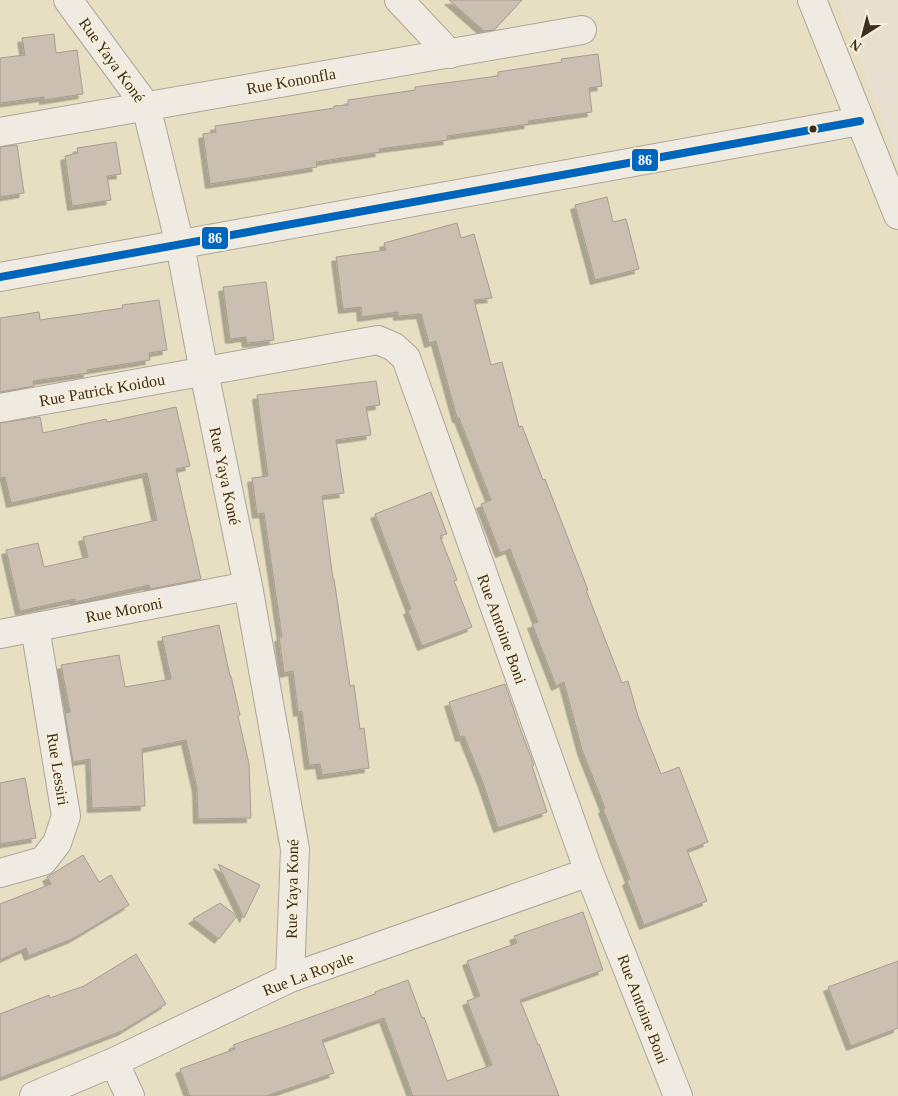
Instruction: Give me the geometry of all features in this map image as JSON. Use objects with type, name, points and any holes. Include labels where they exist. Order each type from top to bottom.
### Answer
[{"type":"street","name":"Rue Yaya Koné","points":[[68,0],[146,106],[180,245],[248,586],[296,849],[290,978]]},
{"type":"street","points":[[399,0],[450,54]]},
{"type":"street","points":[[812,0],[898,215]]},
{"type":"street","name":"Rue Kononfla","points":[[0,132],[582,30]]},
{"type":"street","points":[[0,277],[860,121]]},
{"type":"street","name":"Rue Antoine Boni","points":[[204,372],[378,340],[394,347],[406,358],[589,872],[678,1096]]},
{"type":"street","name":"Rue Patrick Koidou","points":[[0,408],[204,372]]},
{"type":"street","name":"Rue Moroni","points":[[0,634],[248,586]]},
{"type":"street","name":"Rue Lessiri","points":[[0,873],[42,861],[57,843],[66,816],[35,627]]},
{"type":"street","name":"Rue La Royale","points":[[34,1096],[114,1062],[290,978],[589,872]]},
{"type":"street","points":[[114,1062],[130,1096]]},
{"type":"shaded area","points":[[0,0],[838,0],[898,164],[898,1096],[0,1096]]},
{"type":"building","points":[[449,0],[522,0],[494,30],[484,31]]},
{"type":"building","points":[[54,34],[56,53],[77,50],[83,94],[44,100],[44,97],[0,103],[0,58],[25,55],[22,38]]},
{"type":"building","points":[[598,54],[602,86],[589,88],[592,112],[528,121],[529,124],[447,136],[448,140],[379,149],[380,152],[316,162],[317,167],[210,184],[203,134],[216,132],[215,126],[334,108],[334,106],[348,105],[348,100],[415,90],[415,87],[498,76],[498,72],[562,62],[561,59]]},
{"type":"building","points":[[116,142],[121,174],[107,176],[111,200],[72,206],[65,156],[78,153],[77,148]]},
{"type":"building","points":[[17,145],[24,193],[0,197],[0,147]]},
{"type":"building","points":[[607,197],[613,222],[626,219],[639,269],[595,280],[575,205]]},
{"type":"building","points":[[457,223],[461,238],[474,234],[492,298],[474,300],[491,365],[502,362],[519,427],[522,426],[543,480],[545,479],[622,683],[628,681],[638,716],[661,774],[679,767],[708,842],[687,850],[707,901],[644,925],[627,881],[630,879],[603,809],[605,808],[582,750],[564,682],[556,686],[532,624],[538,622],[510,549],[500,553],[481,504],[491,500],[459,418],[457,418],[436,341],[429,343],[421,314],[398,316],[398,312],[362,317],[361,307],[343,309],[336,257],[386,250],[384,243]]},
{"type":"building","points":[[266,282],[274,340],[247,343],[246,337],[230,339],[223,287]]},
{"type":"building","points":[[159,300],[167,350],[149,353],[150,360],[87,370],[88,373],[33,381],[34,386],[0,392],[0,318],[39,312],[40,320],[123,308],[122,305]]},
{"type":"building","points":[[376,381],[380,405],[366,407],[371,435],[336,440],[344,493],[322,496],[350,686],[354,685],[360,729],[364,728],[369,768],[322,775],[320,764],[309,765],[302,711],[298,712],[293,671],[284,673],[279,637],[282,637],[264,513],[257,514],[252,478],[268,476],[257,395]]},
{"type":"building","points":[[176,407],[190,466],[176,469],[201,579],[150,589],[149,585],[75,602],[75,599],[20,611],[6,550],[38,543],[44,567],[88,557],[83,537],[157,520],[147,473],[11,503],[5,477],[0,478],[0,423],[40,417],[43,433],[106,419],[107,422]]},
{"type":"building","points":[[431,492],[447,534],[440,536],[457,580],[454,581],[472,627],[422,646],[408,610],[411,609],[375,514]]},
{"type":"building","points":[[219,625],[240,715],[238,716],[249,764],[251,818],[198,819],[197,788],[186,740],[142,749],[145,806],[92,808],[90,759],[73,762],[65,713],[70,712],[61,665],[119,655],[125,687],[171,679],[162,637]]},
{"type":"building","points":[[505,684],[534,765],[532,766],[547,812],[498,828],[483,783],[464,736],[460,737],[449,702]]},
{"type":"building","points":[[25,778],[36,838],[0,844],[0,783]]},
{"type":"building","points":[[83,855],[99,882],[111,875],[129,905],[74,938],[29,956],[26,948],[0,960],[0,904],[51,884],[47,877]]},
{"type":"building","points":[[218,864],[260,885],[244,918]]},
{"type":"building","points":[[220,903],[237,916],[219,939],[193,919]]},
{"type":"building","points":[[583,912],[603,970],[520,1000],[559,1096],[413,1096],[384,1018],[322,1040],[334,1073],[266,1096],[190,1096],[180,1069],[235,1049],[233,1045],[375,994],[375,992],[408,980],[422,1018],[424,1017],[447,1081],[492,1065],[467,1001],[480,996],[467,961],[517,943],[514,936]]},
{"type":"building","points":[[136,954],[166,1004],[122,1031],[0,1078],[0,1014],[49,995],[50,998],[84,986]]},
{"type":"building","points":[[898,961],[898,1028],[851,1046],[828,987]]},
{"type":"transit line","name":"86","points":[[0,277],[860,121]]}]
